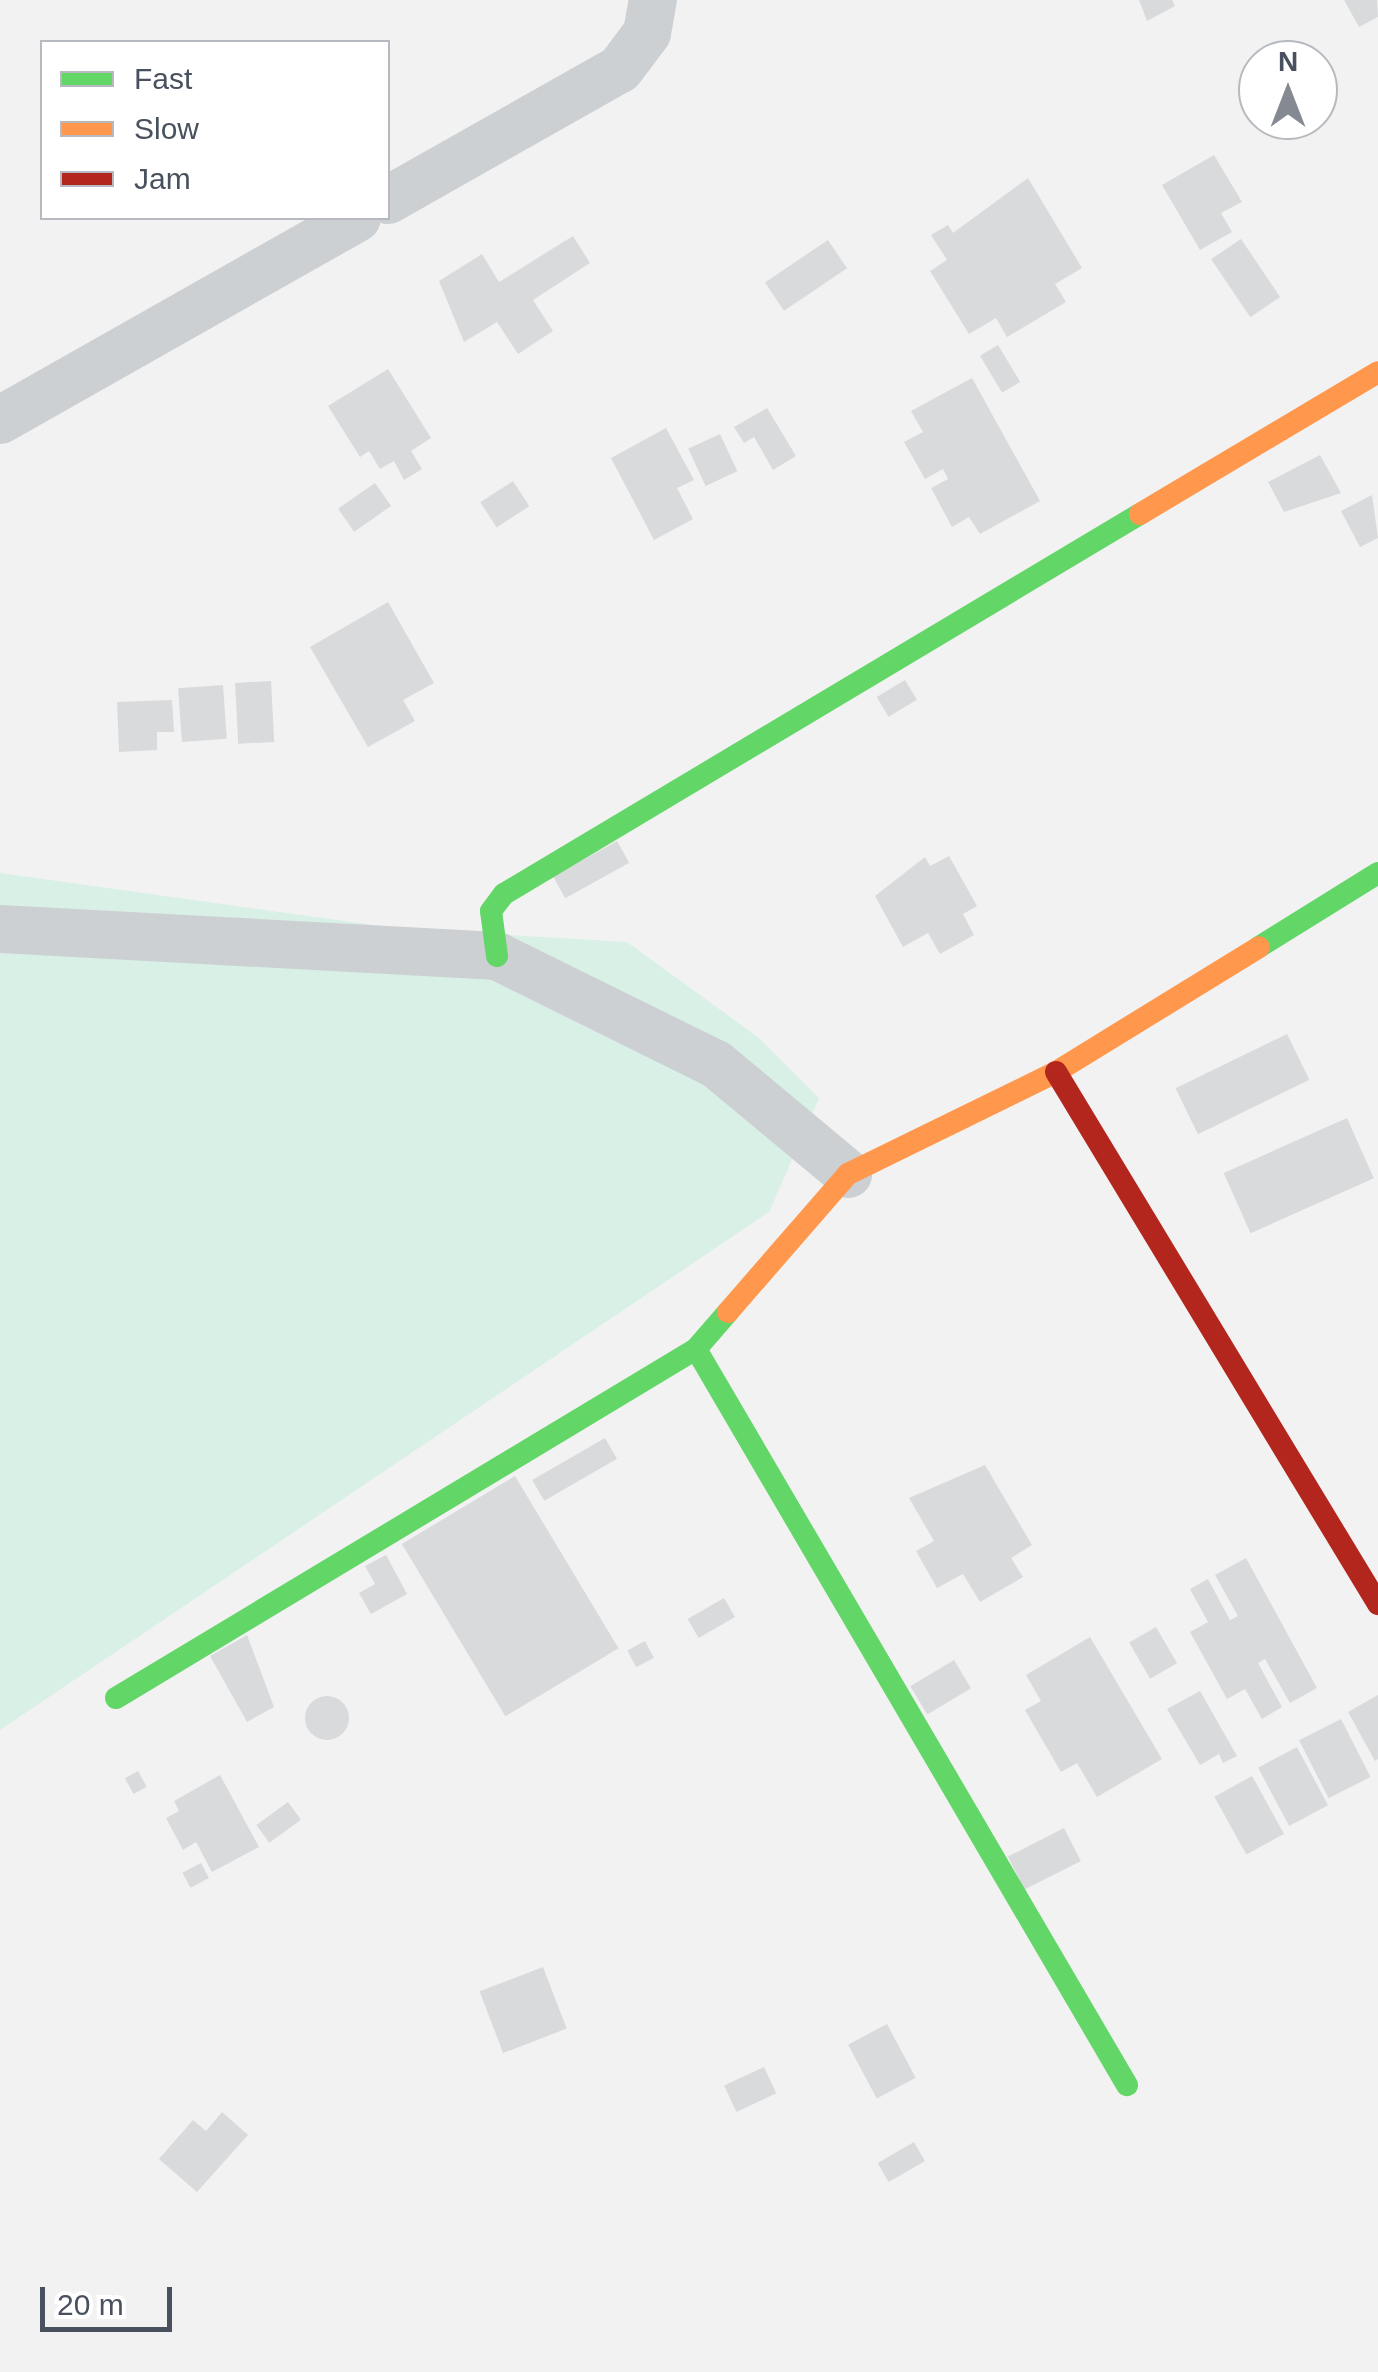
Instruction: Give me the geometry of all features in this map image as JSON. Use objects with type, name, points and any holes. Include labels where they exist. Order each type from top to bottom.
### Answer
[{"type":"street","points":[[390,199],[620,69],[647,33],[653,0]]},
{"type":"street","points":[[0,420],[353,220]]},
{"type":"street","points":[[497,956],[492,911],[504,894],[1378,372]]},
{"type":"street","points":[[116,1698],[696,1349],[848,1174],[1056,1072],[1378,873]]},
{"type":"street","points":[[0,929],[497,956],[716,1064],[848,1174]]},
{"type":"street","points":[[1056,1072],[1378,1604]]},
{"type":"street","points":[[696,1349],[1127,2086]]},
{"type":"green space","points":[[0,873],[402,929],[627,942],[759,1038],[819,1098],[769,1212],[0,1730]]},
{"type":"building","points":[[1139,0],[1172,0],[1175,6],[1147,21]]},
{"type":"building","points":[[1344,0],[1377,0],[1378,17],[1359,27]]},
{"type":"building","points":[[1214,155],[1242,202],[1221,213],[1232,232],[1200,250],[1162,185]]},
{"type":"building","points":[[1028,178],[1082,268],[1055,284],[1066,302],[1007,337],[996,318],[969,334],[930,271],[947,260],[931,235],[948,225],[953,233]]},
{"type":"building","points":[[573,236],[590,263],[533,300],[553,331],[518,354],[497,322],[464,342],[439,281],[482,254],[499,282]]},
{"type":"building","points":[[1241,239],[1280,297],[1250,317],[1211,259]]},
{"type":"building","points":[[828,240],[847,268],[784,311],[765,282]]},
{"type":"building","points":[[998,345],[1020,382],[1002,393],[980,356]]},
{"type":"building","points":[[388,369],[431,438],[411,451],[422,469],[404,480],[394,461],[380,469],[369,451],[360,457],[328,406]]},
{"type":"building","points":[[972,378],[1040,501],[980,534],[969,517],[952,527],[931,488],[948,479],[943,469],[925,479],[904,442],[923,432],[911,411]]},
{"type":"building","points":[[767,408],[796,456],[773,470],[754,437],[744,443],[734,427]]},
{"type":"building","points":[[666,428],[694,480],[677,488],[693,519],[654,540],[611,458]]},
{"type":"building","points":[[720,434],[737,471],[706,486],[688,449]]},
{"type":"building","points":[[1320,455],[1341,493],[1284,512],[1268,482]]},
{"type":"building","points":[[513,481],[529,506],[497,527],[480,502]]},
{"type":"building","points":[[375,483],[391,506],[354,532],[338,509]]},
{"type":"building","points":[[1372,495],[1378,538],[1360,547],[1341,511]]},
{"type":"building","points":[[388,602],[434,683],[403,700],[415,721],[368,747],[310,647]]},
{"type":"building","points":[[905,680],[917,700],[889,717],[877,697]]},
{"type":"building","points":[[271,681],[274,742],[238,744],[235,683]]},
{"type":"building","points":[[223,685],[227,739],[182,742],[178,688]]},
{"type":"building","points":[[172,700],[174,732],[157,732],[157,750],[119,752],[117,702]]},
{"type":"building","points":[[617,841],[629,863],[565,898],[553,876]]},
{"type":"building","points":[[949,856],[977,906],[963,914],[974,935],[940,954],[928,933],[903,947],[875,896],[925,857],[930,866]]},
{"type":"building","points":[[1287,1034],[1309,1080],[1198,1134],[1176,1088]]},
{"type":"building","points":[[1347,1118],[1374,1178],[1251,1233],[1224,1173]]},
{"type":"building","points":[[605,1438],[617,1459],[544,1501],[532,1480]]},
{"type":"building","points":[[985,1465],[1032,1545],[1011,1558],[1023,1577],[980,1602],[963,1574],[937,1588],[916,1551],[934,1541],[909,1498]]},
{"type":"building","points":[[515,1476],[619,1648],[505,1716],[402,1544]]},
{"type":"building","points":[[386,1555],[407,1594],[371,1614],[359,1593],[375,1584],[365,1566]]},
{"type":"building","points":[[1246,1558],[1317,1688],[1290,1703],[1265,1659],[1258,1663],[1282,1707],[1262,1719],[1245,1689],[1227,1699],[1190,1632],[1208,1622],[1190,1589],[1208,1579],[1230,1620],[1238,1616],[1215,1575]]},
{"type":"building","points":[[724,1598],[735,1617],[699,1638],[688,1619]]},
{"type":"building","points":[[1156,1627],[1177,1663],[1150,1679],[1129,1642]]},
{"type":"building","points":[[247,1635],[274,1707],[247,1722],[210,1656]]},
{"type":"building","points":[[1090,1637],[1162,1759],[1097,1797],[1077,1763],[1061,1772],[1025,1710],[1041,1701],[1026,1675]]},
{"type":"building","points":[[645,1641],[654,1658],[636,1667],[627,1650]]},
{"type":"building","points":[[954,1660],[971,1688],[927,1715],[910,1686]]},
{"type":"building","points":[[1200,1691],[1237,1756],[1223,1763],[1219,1754],[1200,1765],[1167,1709]]},
{"type":"building","points":[[1378,1695],[1378,1759],[1375,1761],[1348,1712]]},
{"type":"building","points":[[327,1696],[342,1703],[349,1718],[342,1733],[327,1740],[312,1733],[305,1718],[312,1703]]},
{"type":"building","points":[[1341,1719],[1371,1777],[1329,1798],[1299,1740]]},
{"type":"building","points":[[1297,1747],[1328,1805],[1289,1826],[1258,1768]]},
{"type":"building","points":[[138,1771],[147,1787],[134,1794],[125,1778]]},
{"type":"building","points":[[220,1775],[259,1847],[212,1872],[196,1842],[183,1850],[166,1818],[179,1811],[174,1801]]},
{"type":"building","points":[[1252,1776],[1284,1834],[1246,1855],[1214,1797]]},
{"type":"building","points":[[288,1802],[301,1820],[269,1843],[256,1825]]},
{"type":"building","points":[[1064,1828],[1081,1861],[1025,1890],[1008,1857]]},
{"type":"building","points":[[201,1863],[209,1878],[190,1888],[182,1873]]},
{"type":"building","points":[[543,1967],[567,2029],[503,2053],[480,1991]]},
{"type":"building","points":[[887,2024],[916,2078],[877,2099],[848,2045]]},
{"type":"building","points":[[764,2067],[776,2093],[736,2112],[724,2086]]},
{"type":"building","points":[[222,2112],[248,2135],[197,2192],[159,2159],[193,2120],[206,2131]]},
{"type":"building","points":[[914,2142],[925,2161],[889,2182],[878,2163]]},
{"type":"traffic: fast","points":[[497,956],[491,911],[504,894],[1140,514]]},
{"type":"traffic: fast","points":[[1259,947],[1378,873]]},
{"type":"traffic: fast","points":[[116,1698],[696,1349],[728,1312]]},
{"type":"traffic: fast","points":[[696,1349],[1127,2085]]},
{"type":"traffic: slow","points":[[1140,514],[1378,372]]},
{"type":"traffic: slow","points":[[728,1312],[848,1174],[1056,1072],[1259,947]]},
{"type":"traffic: jam","points":[[1056,1072],[1378,1604]]}]
